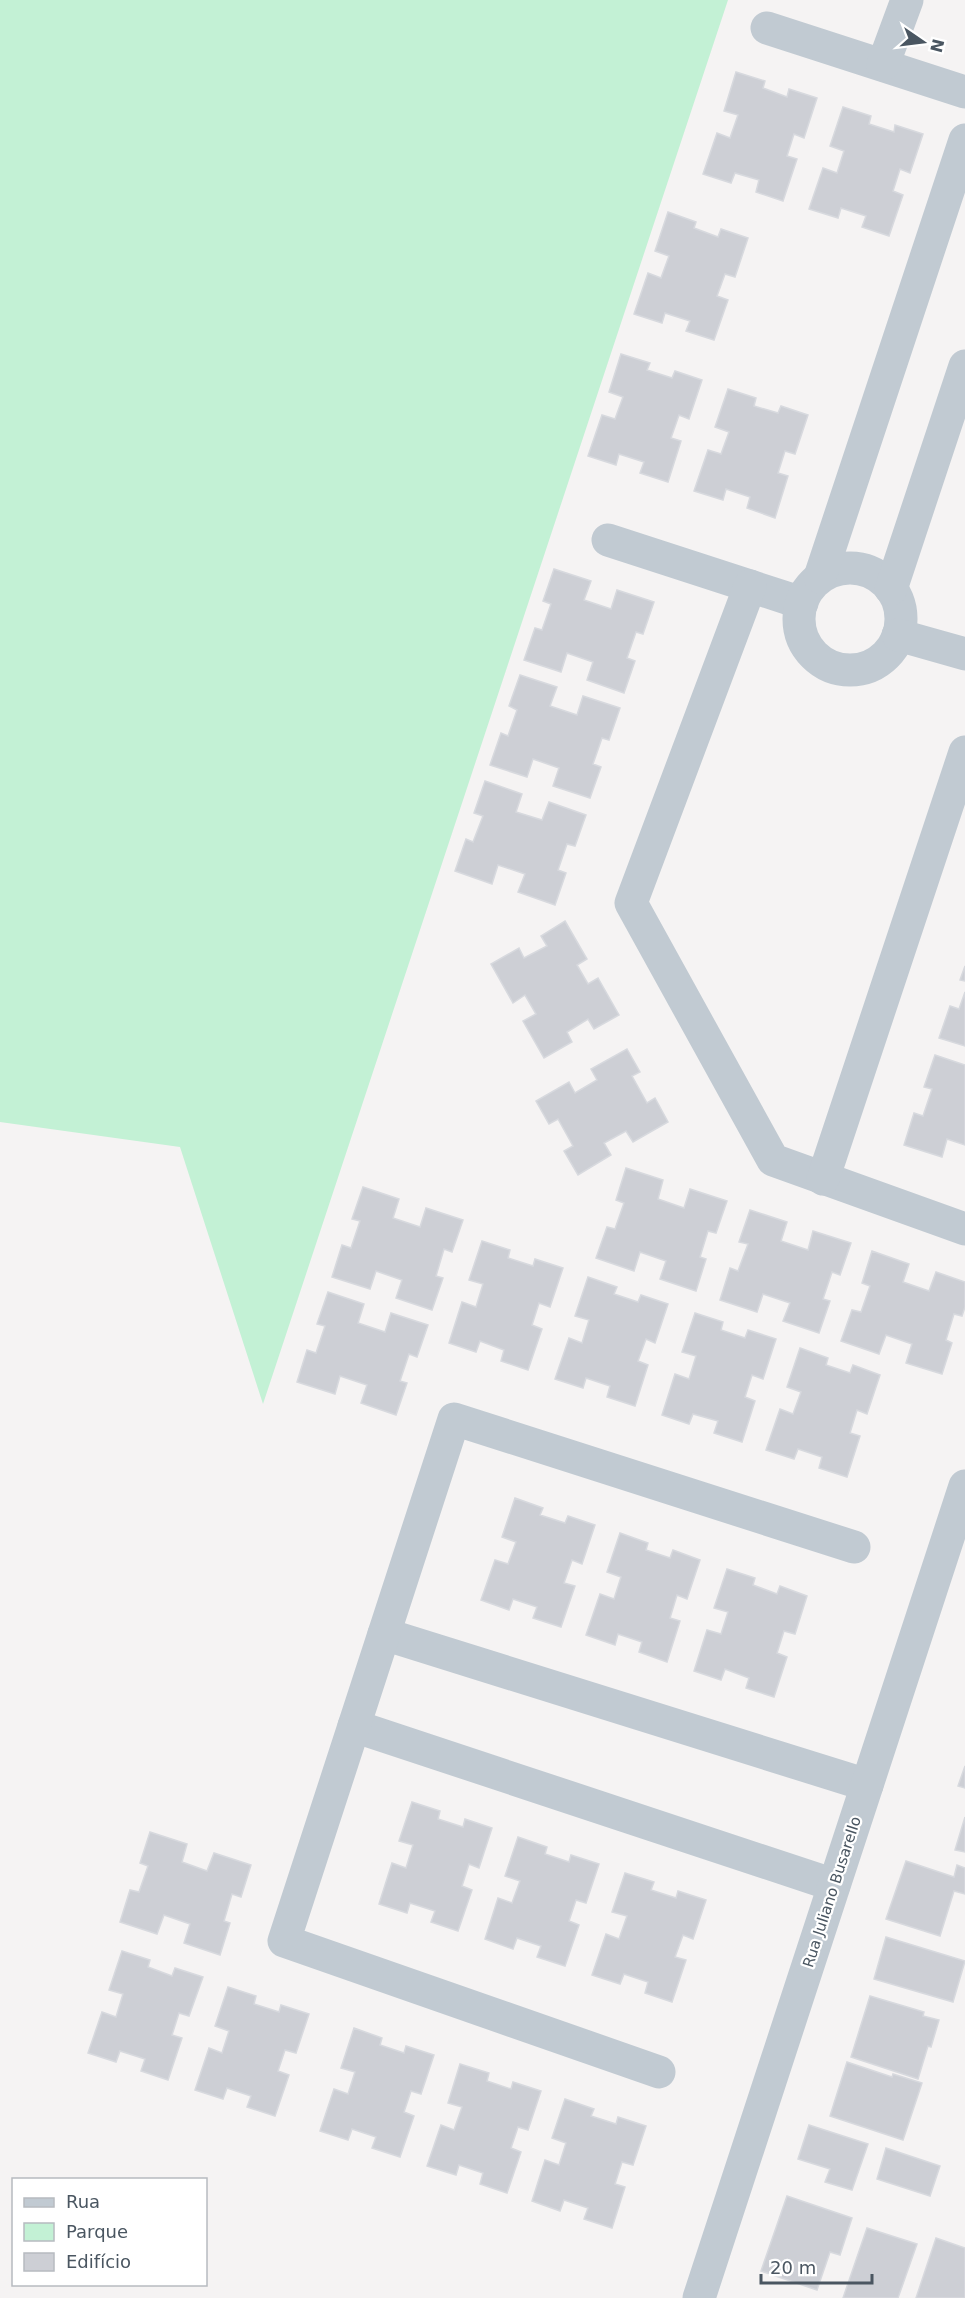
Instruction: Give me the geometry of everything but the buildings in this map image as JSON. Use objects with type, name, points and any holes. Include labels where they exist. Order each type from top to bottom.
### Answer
[{"type":"street","points":[[883,65],[907,0]]},
{"type":"street","points":[[767,28],[965,92]]},
{"type":"street","points":[[608,540],[750,586],[811,590],[834,570],[850,567],[865,570],[880,577],[891,589],[899,603],[901,619],[898,634],[891,649],[880,660],[866,667],[850,670],[834,667],[820,660],[809,649],[801,634],[799,619],[811,590],[965,140]]},
{"type":"street","points":[[891,589],[958,412],[965,366]]},
{"type":"street","points":[[750,586],[631,903],[772,1160],[965,1229]]},
{"type":"street","points":[[898,634],[965,654]]},
{"type":"street","points":[[823,1179],[965,752]]},
{"type":"street","points":[[659,2072],[284,1941],[454,1419],[854,1547]]},
{"type":"street","name":"Rua Juliano Busarello","points":[[699,2298],[963,1500]]},
{"type":"street","points":[[384,1634],[867,1785]]},
{"type":"street","points":[[354,1726],[834,1885]]},
{"type":"green space","points":[[0,0],[728,0],[263,1404],[180,1147],[0,1122]]}]
